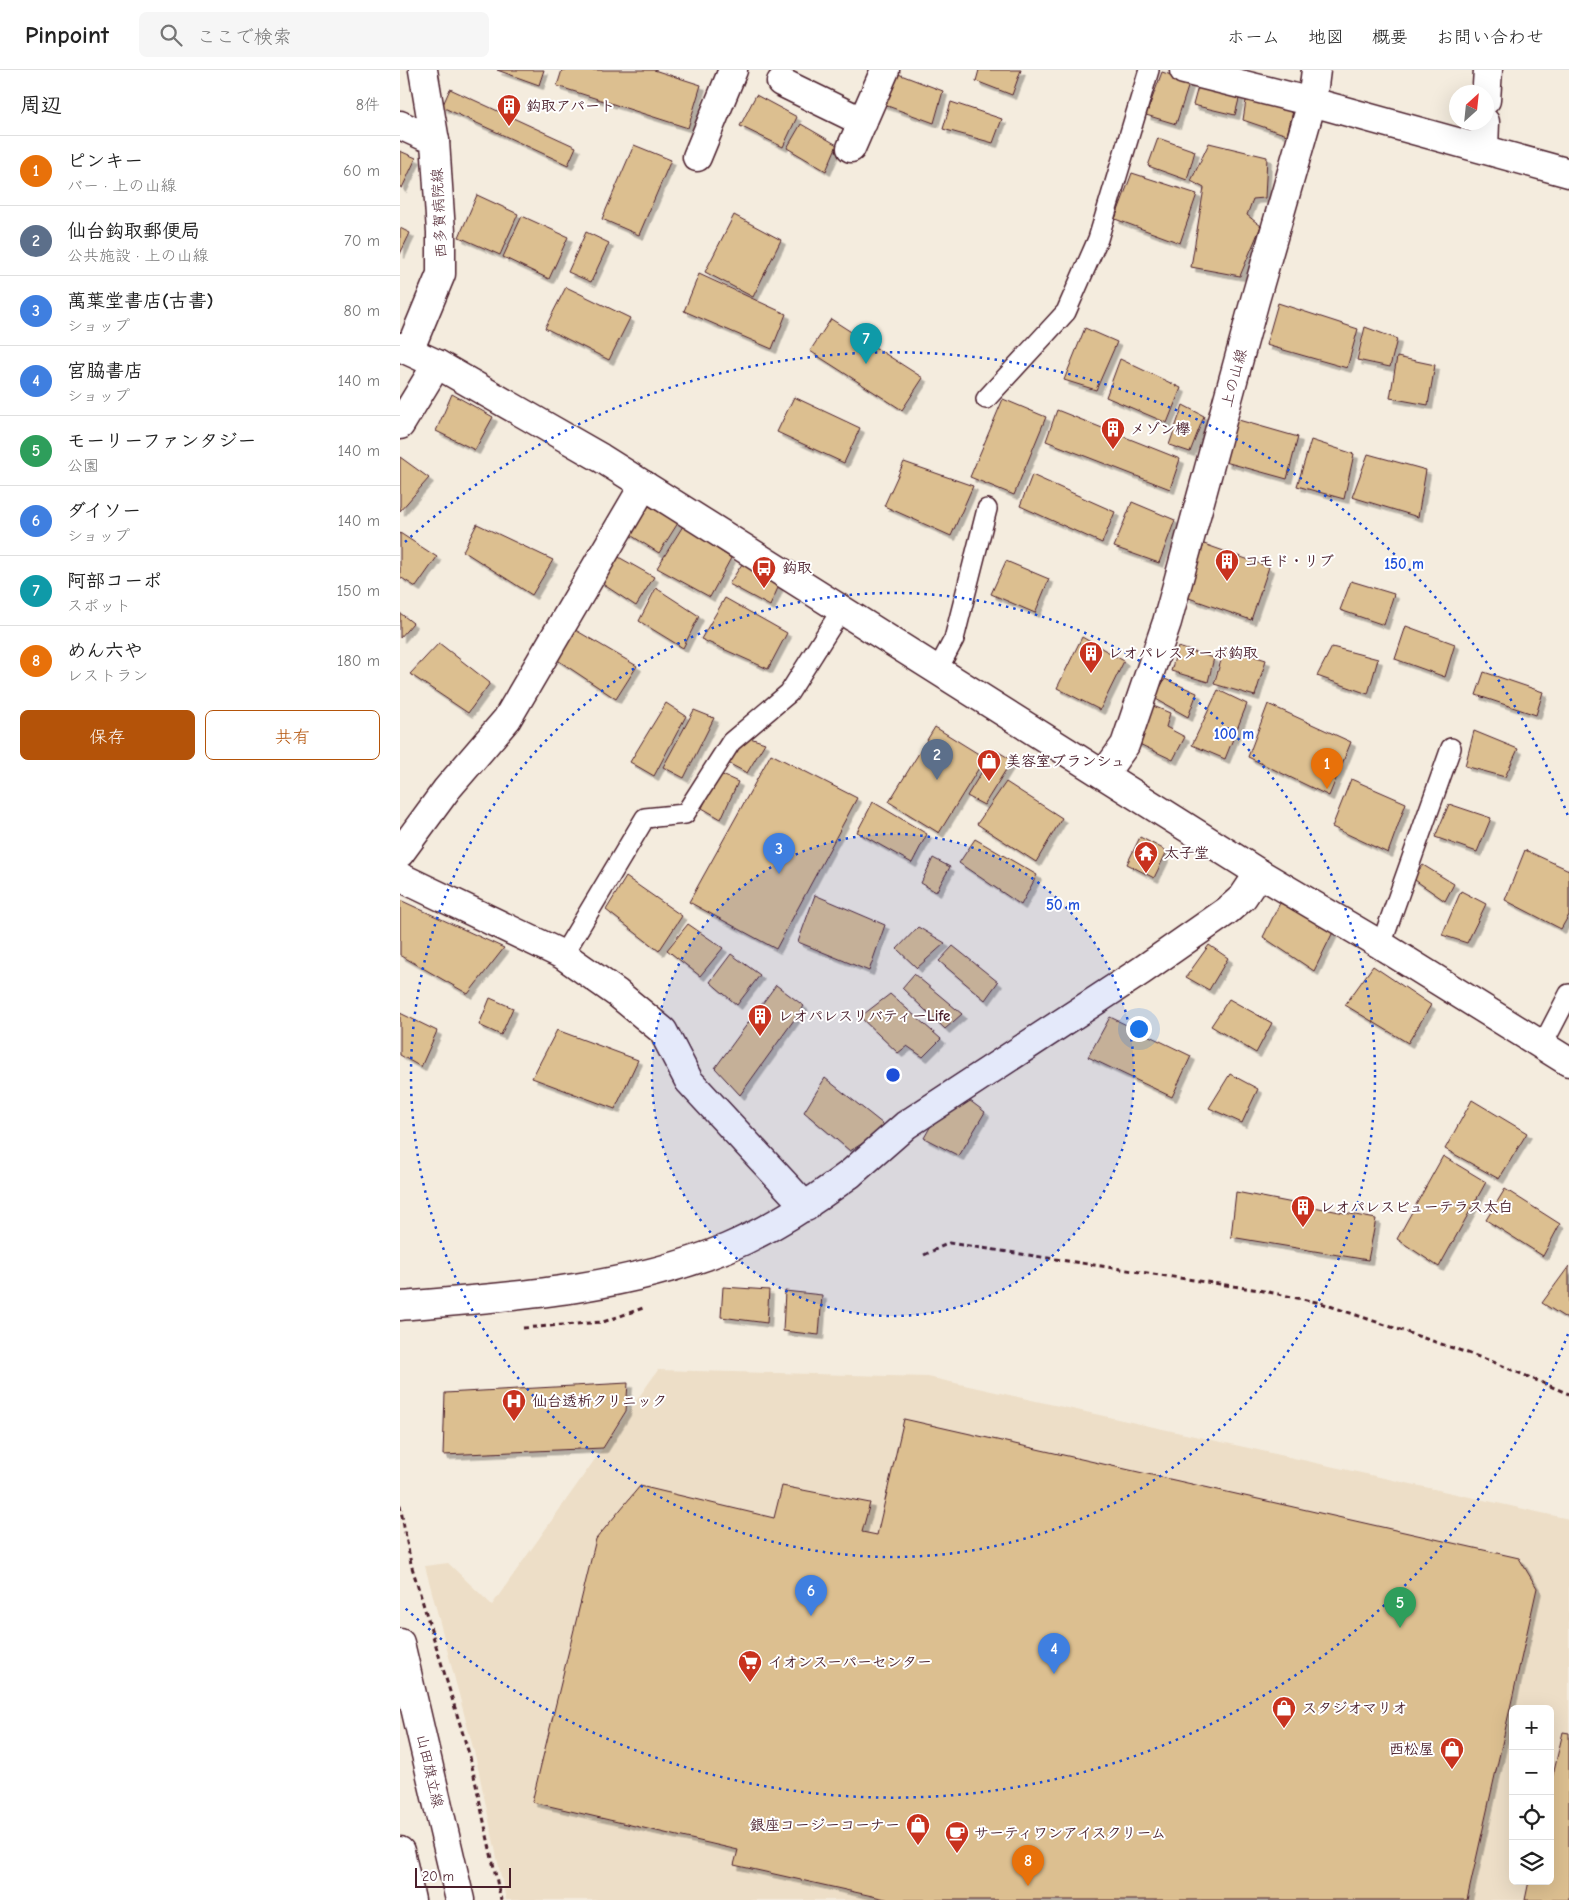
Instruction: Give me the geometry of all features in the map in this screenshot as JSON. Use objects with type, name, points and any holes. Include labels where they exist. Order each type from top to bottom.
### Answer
[{"type":"street","name":"西多賀病院線","points":[[405,349],[441,274],[441,232],[435,141],[423,70]]},
{"type":"street","points":[[697,157],[733,70]]},
{"type":"street","points":[[851,148],[885,70]]},
{"type":"street","points":[[1184,70],[1312,102],[1484,135],[1569,173]]},
{"type":"street","name":"上の山線","points":[[1104,774],[1125,745],[1167,622],[1255,300],[1312,102],[1316,70]]},
{"type":"street","points":[[1487,85],[1488,70]]},
{"type":"street","points":[[781,82],[862,122]]},
{"type":"street","points":[[400,125],[435,141]]},
{"type":"street","points":[[405,349],[437,364],[644,484],[1258,873],[1381,945],[1569,1062]]},
{"type":"street","points":[[400,425],[437,364]]},
{"type":"street","points":[[400,853],[447,789],[507,719],[644,484]]},
{"type":"street","points":[[400,1306],[598,1284],[642,1275],[727,1247],[806,1207],[850,1174],[906,1125],[1133,976],[1227,911],[1243,897],[1258,873]]},
{"type":"street","points":[[400,877],[563,955],[617,993],[663,1031],[689,1081],[806,1207]]},
{"type":"street","name":"山田旗立線","points":[[400,1643],[460,1900]]},
{"type":"street","points":[[400,1851],[411,1900]]},
{"type":"lane","points":[[986,399],[1066,312],[1098,239],[1149,70]]},
{"type":"lane","points":[[938,669],[954,639],[987,509]]},
{"type":"lane","points":[[563,955],[645,818],[685,814],[731,742],[789,693],[842,609]]},
{"type":"lane","points":[[1381,945],[1451,748]]},
{"type":"lane","points":[[1542,1046],[1569,994]]},
{"type":"path","points":[[924,1255],[949,1243],[1259,1290],[1320,1303],[1491,1360],[1569,1394]]},
{"type":"path","points":[[400,1505],[411,1564],[470,1757],[500,1900]]},
{"type":"shaded area","points":[[658,1370],[928,1377],[1569,1519],[1569,1900],[506,1900],[476,1759],[425,1566],[448,1563],[492,1605]]},
{"type":"building","points":[[497,70],[544,70],[539,85]]},
{"type":"building","points":[[562,70],[654,70],[701,85],[688,128],[557,86]]},
{"type":"building","points":[[979,70],[1021,70],[1012,95],[976,81]]},
{"type":"building","points":[[893,72],[943,91],[934,123],[882,104]]},
{"type":"building","points":[[1162,72],[1190,81],[1176,124],[1146,115]]},
{"type":"building","points":[[1199,83],[1241,91],[1235,115],[1193,105]]},
{"type":"building","name":"鈎取アパート","points":[[450,89],[576,147],[568,165],[442,107]]},
{"type":"building","points":[[1247,94],[1294,107],[1287,135],[1243,120]]},
{"type":"building","points":[[756,95],[797,117],[783,147],[740,126]]},
{"type":"building","points":[[951,102],[1002,119],[993,143],[943,129]]},
{"type":"building","points":[[801,124],[837,145],[826,171],[787,148]]},
{"type":"building","points":[[1158,138],[1195,151],[1187,180],[1148,166]]},
{"type":"building","points":[[1209,143],[1267,157],[1265,198],[1253,199],[1247,215],[1261,226],[1240,276],[1191,267],[1204,188],[1191,181]]},
{"type":"building","points":[[634,145],[671,160],[639,235],[602,219]]},
{"type":"building","points":[[400,151],[416,158],[402,188],[400,187]]},
{"type":"building","points":[[1132,173],[1197,194],[1180,243],[1115,219]]},
{"type":"building","points":[[477,195],[518,214],[500,255],[459,237]]},
{"type":"building","points":[[734,215],[781,240],[753,297],[705,272]]},
{"type":"building","points":[[522,216],[568,237],[549,279],[503,257]]},
{"type":"building","points":[[400,228],[410,233],[400,254]]},
{"type":"building","points":[[586,232],[609,243],[591,282],[568,272]]},
{"type":"building","points":[[699,274],[786,314],[772,349],[684,311]]},
{"type":"building","points":[[566,287],[630,318],[609,360],[545,328]]},
{"type":"building","points":[[1278,303],[1358,329],[1347,368],[1266,345]]},
{"type":"building","points":[[831,319],[923,378],[902,410],[810,351]]},
{"type":"building","points":[[1365,327],[1397,339],[1390,367],[1357,360]]},
{"type":"building","points":[[1085,328],[1117,342],[1096,390],[1064,380]]},
{"type":"building","points":[[1397,357],[1435,365],[1428,405],[1390,398]]},
{"type":"building","points":[[1120,359],[1181,388],[1167,423],[1106,397]]},
{"type":"building","points":[[452,394],[493,417],[475,450],[436,431]]},
{"type":"building","points":[[794,397],[860,428],[844,463],[777,432]]},
{"type":"building","points":[[1003,399],[1046,417],[1014,495],[970,477]]},
{"type":"building","points":[[1183,405],[1204,416],[1190,452],[1169,445]]},
{"type":"building","name":"メゾン欅","points":[[1057,410],[1180,459],[1170,489],[1046,441]]},
{"type":"building","points":[[1235,419],[1298,437],[1287,479],[1225,462]]},
{"type":"building","points":[[1311,440],[1354,454],[1344,499],[1297,486]]},
{"type":"building","points":[[1368,454],[1426,470],[1418,517],[1352,497]]},
{"type":"building","points":[[400,457],[429,478],[400,511]]},
{"type":"building","points":[[904,462],[973,486],[951,536],[884,506]]},
{"type":"building","points":[[1032,475],[1115,512],[1102,543],[1020,506]]},
{"type":"building","points":[[642,502],[678,523],[659,553],[624,531]]},
{"type":"building","points":[[1132,502],[1175,520],[1159,563],[1114,547]]},
{"type":"building","points":[[477,524],[553,560],[532,595],[463,551]]},
{"type":"building","points":[[683,526],[731,558],[710,597],[657,568]]},
{"type":"building","points":[[400,533],[437,557],[416,587],[400,577]]},
{"type":"building","name":"コモド・リブ","points":[[1204,544],[1269,567],[1251,620],[1186,597]]},
{"type":"building","points":[[615,555],[654,577],[636,606],[598,581]]},
{"type":"building","points":[[744,561],[780,583],[770,606],[729,584]]},
{"type":"building","points":[[1006,561],[1049,579],[1035,613],[991,594]]},
{"type":"building","points":[[1351,581],[1394,594],[1384,625],[1340,610]]},
{"type":"building","points":[[656,588],[699,616],[683,648],[639,621]]},
{"type":"building","points":[[725,598],[787,633],[768,669],[701,639]]},
{"type":"building","points":[[400,613],[413,623],[400,638]]},
{"type":"building","points":[[1406,626],[1455,644],[1445,677],[1395,659]]},
{"type":"building","points":[[572,628],[637,666],[616,699],[553,657]]},
{"type":"building","name":"レオパレスヌーボ鈎取","points":[[1082,637],[1124,661],[1100,710],[1057,688]]},
{"type":"building","points":[[439,643],[490,683],[468,713],[410,674]]},
{"type":"building","points":[[1178,647],[1214,658],[1208,682],[1171,671]]},
{"type":"building","points":[[1225,647],[1266,660],[1255,696],[1214,684]]},
{"type":"building","points":[[1332,647],[1378,659],[1368,694],[1317,676]]},
{"type":"building","points":[[1484,672],[1543,692],[1536,715],[1476,695]]},
{"type":"building","points":[[1165,679],[1197,693],[1188,717],[1154,698]]},
{"type":"building","points":[[1218,690],[1247,704],[1225,759],[1192,745]]},
{"type":"building","points":[[666,703],[686,716],[654,776],[630,762]]},
{"type":"building","points":[[1268,704],[1351,742],[1329,796],[1248,757]]},
{"type":"building","points":[[1151,705],[1170,713],[1166,727],[1185,737],[1173,760],[1133,741]]},
{"type":"building","points":[[694,710],[714,718],[684,778],[663,767]]},
{"type":"building","points":[[935,727],[985,758],[939,833],[889,802]]},
{"type":"building","points":[[1474,731],[1518,749],[1505,777],[1465,766]]},
{"type":"building","points":[[744,736],[765,743],[747,773],[728,763]]},
{"type":"building","points":[[995,750],[1012,760],[984,805],[967,796]]},
{"type":"building","points":[[771,754],[857,798],[776,949],[689,902]]},
{"type":"building","points":[[718,773],[738,782],[721,819],[702,808]]},
{"type":"building","points":[[1351,779],[1406,803],[1388,853],[1332,827]]},
{"type":"building","points":[[1006,782],[1062,818],[1036,862],[977,824]]},
{"type":"building","points":[[873,802],[927,834],[912,863],[857,832]]},
{"type":"building","points":[[1449,804],[1491,818],[1477,852],[1435,837]]},
{"type":"building","points":[[1140,837],[1167,851],[1154,878],[1127,864]]},
{"type":"building","points":[[975,839],[1037,875],[1021,905],[959,863]]},
{"type":"building","points":[[1525,850],[1569,870],[1569,915],[1561,929],[1505,900]]},
{"type":"building","points":[[933,858],[950,867],[936,892],[921,883]]},
{"type":"building","points":[[1423,865],[1454,884],[1445,901],[1412,878]]},
{"type":"building","points":[[626,877],[682,916],[659,951],[606,910]]},
{"type":"building","points":[[1461,891],[1486,904],[1467,943],[1442,935]]},
{"type":"building","points":[[815,895],[885,925],[869,971],[798,942]]},
{"type":"building","points":[[400,900],[504,948],[468,994],[400,955]]},
{"type":"building","points":[[1280,903],[1334,930],[1314,971],[1263,937]]},
{"type":"building","points":[[688,924],[723,948],[700,976],[667,950]]},
{"type":"building","points":[[918,927],[945,943],[917,968],[897,949]]},
{"type":"building","points":[[1209,945],[1228,958],[1209,990],[1186,977]]},
{"type":"building","points":[[953,946],[998,982],[985,1000],[939,961]]},
{"type":"building","points":[[731,954],[760,975],[737,1005],[710,982]]},
{"type":"building","points":[[1373,966],[1431,1005],[1408,1043],[1345,1005]]},
{"type":"building","points":[[914,974],[962,1014],[945,1029],[902,988]]},
{"type":"building","name":"レオパレスリバティーLife","points":[[776,985],[804,1006],[740,1095],[715,1068]]},
{"type":"building","points":[[890,994],[941,1039],[923,1057],[907,1046],[898,1053],[860,1017]]},
{"type":"building","points":[[490,998],[513,1008],[501,1035],[479,1025]]},
{"type":"building","points":[[1229,999],[1272,1023],[1256,1053],[1211,1026]]},
{"type":"building","points":[[400,1013],[437,1031],[421,1067],[400,1055]]},
{"type":"building","points":[[1110,1017],[1191,1056],[1172,1097],[1088,1057]]},
{"type":"building","points":[[557,1030],[638,1060],[615,1109],[532,1078]]},
{"type":"building","points":[[1230,1074],[1258,1089],[1242,1123],[1209,1108]]},
{"type":"building","points":[[825,1078],[888,1128],[850,1151],[804,1112]]},
{"type":"building","points":[[969,1100],[985,1112],[959,1156],[924,1138],[938,1113]]},
{"type":"building","points":[[1472,1100],[1527,1133],[1499,1179],[1445,1149]]},
{"type":"building","points":[[1443,1156],[1486,1182],[1439,1267],[1397,1239]]},
{"type":"building","points":[[1505,1189],[1560,1224],[1543,1256],[1486,1220]]},
{"type":"building","name":"レオパレスビューテラス太白","points":[[1236,1192],[1376,1219],[1368,1260],[1231,1237]]},
{"type":"building","points":[[1569,1266],[1569,1320],[1542,1303]]},
{"type":"building","points":[[723,1287],[769,1290],[767,1323],[721,1317]]},
{"type":"building","points":[[785,1291],[822,1295],[819,1335],[783,1331]]},
{"type":"building","points":[[628,1383],[626,1411],[603,1448],[443,1455],[445,1393]]},
{"type":"building","points":[[904,1419],[1519,1558],[1537,1588],[1511,1705],[1509,1705],[1509,1713],[1467,1900],[890,1900],[734,1865],[738,1850],[532,1802],[596,1539],[640,1486],[774,1518],[782,1486],[870,1503],[862,1532],[877,1535]]},
{"type":"building","points":[[1563,1732],[1569,1733],[1569,1900],[1525,1900],[1528,1885],[1554,1885],[1554,1770]]},
{"type":"place","name":"鈎取アパート","points":[[509,127]]},
{"type":"place","name":"阿部コーポ","points":[[866,364]]},
{"type":"place","name":"メゾン欅","points":[[1113,450]]},
{"type":"place","name":"コモド・リブ","points":[[1227,582]]},
{"type":"place","name":"鈎取","points":[[764,589]]},
{"type":"place","name":"レオパレスヌーボ鈎取","points":[[1091,674]]},
{"type":"place","name":"仙台鈎取郵便局","points":[[937,780]]},
{"type":"place","name":"美容室ブランシュ","points":[[989,782]]},
{"type":"place","name":"ピンキー","points":[[1327,789]]},
{"type":"place","name":"萬葉堂書店(古書)","points":[[779,874]]},
{"type":"place","name":"太子堂","points":[[1146,874]]},
{"type":"place","name":"レオパレスリバティーLife","points":[[760,1037]]},
{"type":"place","name":"レオパレスビューテラス太白","points":[[1303,1228]]},
{"type":"place","name":"仙台透析クリニック","points":[[514,1422]]},
{"type":"place","name":"ダイソー","points":[[811,1616]]},
{"type":"place","name":"モーリーファンタジー","points":[[1400,1628]]},
{"type":"place","name":"宮脇書店","points":[[1054,1674]]},
{"type":"place","name":"イオンスーパーセンター","points":[[750,1683]]},
{"type":"place","name":"スタジオマリオ","points":[[1284,1729]]},
{"type":"place","name":"西松屋","points":[[1452,1770]]},
{"type":"place","name":"銀座コージーコーナー","points":[[918,1846]]},
{"type":"place","name":"サーティワンアイスクリーム","points":[[957,1854]]},
{"type":"place","name":"めん六や","points":[[1028,1886]]}]
